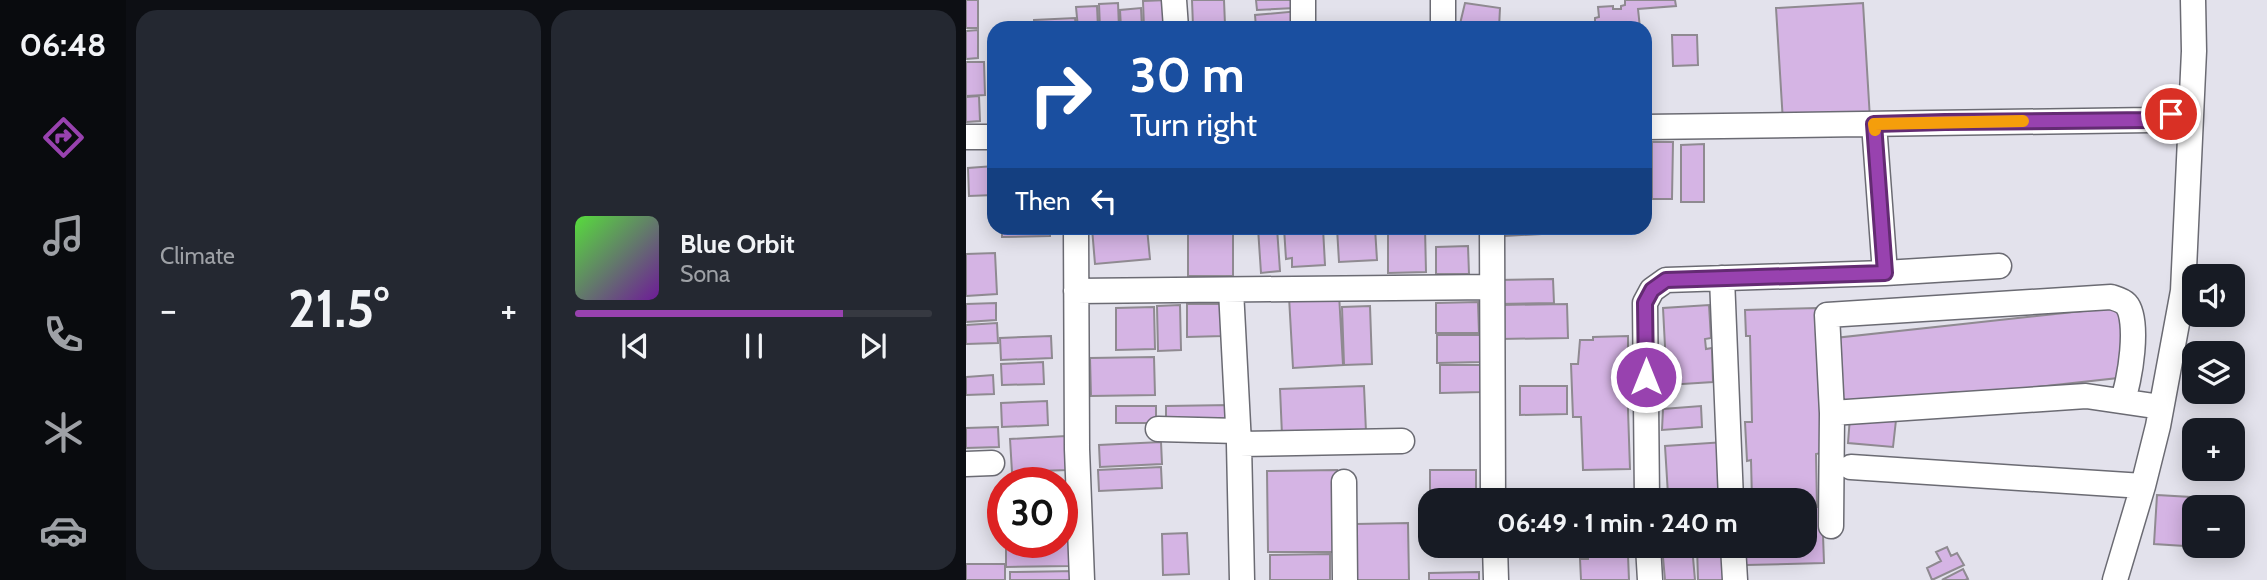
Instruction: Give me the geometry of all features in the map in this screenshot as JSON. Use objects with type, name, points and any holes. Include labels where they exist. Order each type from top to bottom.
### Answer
[{"type":"street","points":[[1174,0],[1176,21]]},
{"type":"street","points":[[1303,0],[1303,21]]},
{"type":"street","points":[[2115,580],[2143,486],[2183,291],[2194,51],[2193,0]]},
{"type":"street","points":[[1652,127],[2151,120],[2192,107]]},
{"type":"street","points":[[1874,124],[1885,273]]},
{"type":"street","points":[[966,137],[987,137]]},
{"type":"street","points":[[1076,235],[1077,449],[1082,580]]},
{"type":"street","points":[[1492,235],[1493,488]]},
{"type":"street","points":[[1647,488],[1645,303],[1652,290],[1666,280],[1885,273],[1998,266]]},
{"type":"street","points":[[1722,278],[1731,488]]},
{"type":"street","points":[[1076,291],[1492,287]]},
{"type":"street","points":[[1231,290],[1239,438],[1242,580]]},
{"type":"street","points":[[1831,526],[1832,413],[1828,315],[2112,297],[2128,306],[2133,324],[2127,388],[2122,401]]},
{"type":"street","points":[[1832,413],[2086,396],[2161,407]]},
{"type":"street","points":[[1158,429],[1239,438],[1402,441]]},
{"type":"street","points":[[966,464],[992,463]]},
{"type":"street","points":[[1851,467],[2143,486]]},
{"type":"street","points":[[1344,482],[1345,580]]},
{"type":"street","points":[[1495,558],[1496,580]]},
{"type":"street","points":[[1649,558],[1650,580]]},
{"type":"street","points":[[1734,558],[1735,580]]},
{"type":"building","points":[[966,0],[978,0],[978,28],[966,28]]},
{"type":"building","points":[[1168,0],[1169,21],[1144,21],[1143,1]]},
{"type":"building","points":[[1192,0],[1224,0],[1225,21],[1193,21]]},
{"type":"building","points":[[1256,0],[1294,0],[1295,8],[1257,10]]},
{"type":"building","points":[[1625,0],[1675,0],[1676,6],[1638,9],[1639,21],[1595,21],[1595,18],[1599,17],[1598,7],[1613,6],[1613,9],[1621,9],[1621,6],[1625,5]]},
{"type":"building","points":[[1118,3],[1119,21],[1100,21],[1099,4]]},
{"type":"building","points":[[1465,3],[1500,8],[1499,21],[1461,21]]},
{"type":"building","points":[[1863,3],[1870,119],[1783,122],[1776,8]]},
{"type":"building","points":[[1097,6],[1098,21],[1077,21],[1076,7]]},
{"type":"building","points":[[1141,8],[1142,21],[1121,21],[1120,10]]},
{"type":"building","points":[[1299,11],[1300,21],[1255,21],[1255,15]]},
{"type":"building","points":[[1075,18],[1075,21],[1034,21]]},
{"type":"building","points":[[978,30],[978,58],[966,59],[966,31]]},
{"type":"building","points":[[1672,35],[1697,35],[1698,65],[1673,66]]},
{"type":"building","points":[[966,62],[984,62],[985,95],[966,96]]},
{"type":"building","points":[[979,96],[980,121],[966,122],[966,97]]},
{"type":"building","points":[[1652,142],[1673,142],[1672,199],[1652,199]]},
{"type":"building","points":[[1704,144],[1704,202],[1681,202],[1681,145]]},
{"type":"building","points":[[987,167],[987,195],[969,196],[968,168]]},
{"type":"building","points":[[1002,235],[1050,235],[1050,236]]},
{"type":"building","points":[[1093,235],[1148,235],[1150,259],[1095,264]]},
{"type":"building","points":[[1188,235],[1233,235],[1233,276],[1188,276]]},
{"type":"building","points":[[1258,235],[1277,235],[1280,271],[1261,273]]},
{"type":"building","points":[[1284,235],[1323,235],[1325,265],[1292,267],[1292,258],[1286,259]]},
{"type":"building","points":[[1337,235],[1375,235],[1377,260],[1339,262]]},
{"type":"building","points":[[1388,235],[1425,235],[1426,272],[1388,273]]},
{"type":"building","points":[[1468,246],[1469,274],[1436,274],[1436,247]]},
{"type":"building","points":[[995,253],[997,294],[966,296],[966,254]]},
{"type":"building","points":[[1553,279],[1554,303],[1498,304],[1497,280]]},
{"type":"building","points":[[1339,294],[1343,365],[1293,368],[1289,297]]},
{"type":"building","points":[[1478,302],[1479,333],[1436,333],[1436,303]]},
{"type":"building","points":[[996,303],[996,320],[966,322],[966,304]]},
{"type":"building","points":[[1187,304],[1223,304],[1223,336],[1187,337]]},
{"type":"building","points":[[1567,304],[1568,338],[1500,339],[1500,305]]},
{"type":"building","points":[[1180,305],[1181,350],[1158,351],[1157,306]]},
{"type":"building","points":[[1709,305],[1711,338],[1705,339],[1706,349],[1712,348],[1713,382],[1667,385],[1663,308]]},
{"type":"building","points":[[1370,306],[1372,364],[1344,365],[1342,307]]},
{"type":"building","points":[[1154,307],[1155,349],[1116,350],[1116,308]]},
{"type":"building","points":[[2120,307],[2127,377],[1981,393],[1956,392],[1843,404],[1835,338]]},
{"type":"building","points":[[1817,308],[1821,453],[1816,454],[1817,488],[1752,488],[1751,460],[1747,461],[1745,422],[1752,422],[1750,336],[1746,336],[1745,310]]},
{"type":"building","points":[[997,323],[998,343],[966,344],[966,325]]},
{"type":"building","points":[[1437,335],[1481,335],[1481,362],[1437,363]]},
{"type":"building","points":[[1051,336],[1052,358],[1001,360],[1000,338]]},
{"type":"building","points":[[1628,336],[1626,351],[1630,469],[1583,470],[1581,417],[1573,417],[1571,364],[1578,364],[1580,340]]},
{"type":"building","points":[[1154,357],[1155,395],[1091,396],[1090,358]]},
{"type":"building","points":[[1043,362],[1044,384],[1002,385],[1001,364]]},
{"type":"building","points":[[1440,365],[1482,365],[1482,392],[1440,393]]},
{"type":"building","points":[[993,375],[994,394],[966,395],[966,377]]},
{"type":"building","points":[[1364,386],[1366,432],[1282,435],[1280,389]]},
{"type":"building","points":[[1520,386],[1567,386],[1567,414],[1520,415]]},
{"type":"building","points":[[1047,401],[1048,425],[1002,427],[1001,403]]},
{"type":"building","points":[[1230,405],[1230,426],[1166,427],[1166,406]]},
{"type":"building","points":[[1116,406],[1156,406],[1156,423],[1116,423]]},
{"type":"building","points":[[1701,406],[1702,427],[1662,430],[1663,409]]},
{"type":"building","points":[[1850,417],[1896,420],[1893,447],[1848,443]]},
{"type":"building","points":[[998,427],[999,447],[966,448],[966,428]]},
{"type":"building","points":[[1066,436],[1067,467],[1012,467],[1010,439]]},
{"type":"building","points":[[1161,442],[1162,464],[1100,467],[1099,445]]},
{"type":"building","points":[[1725,442],[1728,488],[1668,488],[1665,446]]},
{"type":"building","points":[[1161,467],[1162,488],[1099,491],[1098,470]]},
{"type":"building","points":[[1337,470],[1337,552],[1268,552],[1267,471]]},
{"type":"building","points":[[1430,470],[1476,470],[1476,488],[1430,488]]},
{"type":"building","points":[[2157,495],[2182,496],[2182,546],[2154,544]]},
{"type":"building","points":[[1817,507],[1822,507],[1824,563],[1746,565],[1746,558],[1817,558]]},
{"type":"building","points":[[1408,523],[1409,580],[1357,580],[1356,524]]},
{"type":"building","points":[[1187,533],[1189,574],[1163,575],[1162,534]]},
{"type":"building","points":[[1947,547],[1951,556],[1957,553],[1964,565],[1932,580],[1927,568],[1941,561],[1936,552]]},
{"type":"building","points":[[1330,554],[1330,580],[1270,580],[1270,555]]},
{"type":"building","points":[[1006,558],[1069,558],[1069,566],[1006,567]]},
{"type":"building","points":[[1628,558],[1629,580],[1581,580],[1580,559]]},
{"type":"building","points":[[1663,558],[1693,558],[1695,580],[1665,580]]},
{"type":"building","points":[[1697,558],[1723,558],[1724,580],[1698,580]]},
{"type":"building","points":[[966,564],[1005,564],[1005,580],[966,580]]},
{"type":"building","points":[[1963,569],[1968,579],[1942,580]]},
{"type":"building","points":[[1077,571],[1077,580],[1010,580],[1010,572]]},
{"type":"building","points":[[1479,572],[1479,580],[1429,580],[1429,573]]},
{"type":"slow traffic","points":[[1875,130],[1874,124],[2023,121]]},
{"type":"route","points":[[1646,377],[1645,303],[1652,290],[1666,280],[1885,273],[1874,124],[2151,120],[2171,114]]}]
